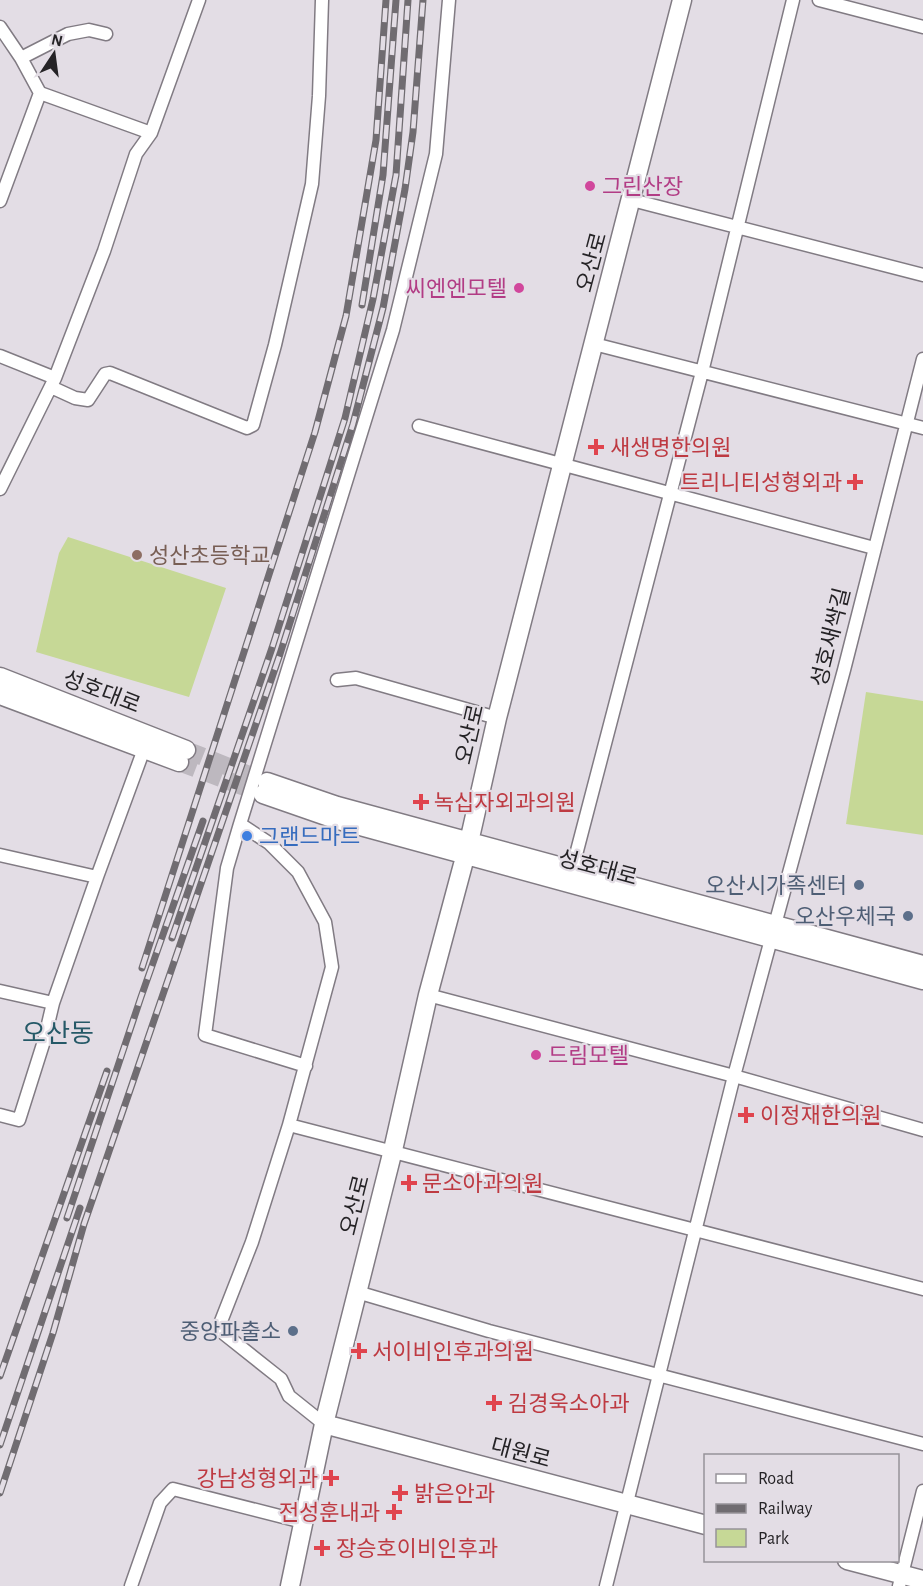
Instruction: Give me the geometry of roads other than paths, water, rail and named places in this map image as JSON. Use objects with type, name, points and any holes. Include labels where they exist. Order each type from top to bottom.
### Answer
[{"type":"street","points":[[0,489],[53,383],[104,251],[136,154],[151,132],[199,0]]},
{"type":"street","points":[[0,356],[53,383],[75,398],[88,400],[105,374],[110,373],[247,428],[253,425],[275,345],[312,184],[319,96],[322,0]]},
{"type":"street","points":[[306,1066],[205,1035],[227,868],[393,330],[435,154],[449,0]]},
{"type":"street","name":"오산로","points":[[290,1586],[324,1424],[393,1150],[428,995],[682,0]]},
{"type":"street","points":[[572,870],[702,372],[793,0]]},
{"type":"street","points":[[819,0],[923,27]]},
{"type":"street","points":[[0,27],[21,58],[40,93],[151,132]]},
{"type":"street","points":[[21,58],[68,34],[89,30],[106,34]]},
{"type":"street","points":[[0,201],[40,93]]},
{"type":"street","points":[[632,200],[923,275]]},
{"type":"street","points":[[594,344],[923,428]]},
{"type":"street","name":"성호새싹길","points":[[606,1586],[734,1076],[844,670],[923,359]]},
{"type":"street","points":[[419,426],[874,548]]},
{"type":"street","name":"성호대로","points":[[0,677],[183,756],[144,749],[0,695]]},
{"type":"street","points":[[337,680],[356,678],[497,718]]},
{"type":"street","points":[[0,1115],[19,1120],[44,1041],[53,1003],[96,877],[144,749]]},
{"type":"street","name":"성호대로","points":[[265,788],[337,807],[467,849],[774,932],[923,965]]},
{"type":"street","points":[[240,824],[269,843],[298,872],[325,922],[332,967],[289,1125],[252,1242],[218,1329],[281,1379],[289,1396],[324,1424]]},
{"type":"street","name":"성호대로","points":[[467,849],[572,870],[923,980]]},
{"type":"street","points":[[0,855],[96,877]]},
{"type":"street","points":[[0,991],[53,1003]]},
{"type":"street","points":[[428,995],[734,1076],[923,1130]]},
{"type":"street","points":[[289,1125],[393,1150],[923,1289]]},
{"type":"street","points":[[357,1292],[489,1331],[923,1444]]},
{"type":"street","name":"대원로","points":[[324,1424],[704,1525]]},
{"type":"street","points":[[131,1586],[160,1503],[173,1489],[303,1522]]},
{"type":"street","points":[[900,1580],[923,1491]]},
{"type":"street","points":[[852,1562],[900,1580],[923,1580]]},
{"type":"tunnel","points":[[186,750],[267,782]]},
{"type":"tunnel","points":[[179,762],[263,794]]},
{"type":"railway","points":[[142,968],[315,432],[346,316],[376,140],[386,0]]},
{"type":"railway","points":[[362,305],[383,175],[396,0]]},
{"type":"railway","points":[[172,938],[272,648],[345,418],[373,299],[396,175],[408,0]]},
{"type":"railway","points":[[0,1493],[53,1333],[84,1224],[280,654],[353,424],[383,308],[405,189],[413,132],[423,0]]},
{"type":"railway","points":[[67,1218],[203,821]]},
{"type":"railway","points":[[0,1376],[107,1071]]},
{"type":"railway","points":[[0,1445],[80,1208]]},
{"type":"place","name":"그린산장","points":[[590,186]]},
{"type":"place","name":"씨엔엔모텔","points":[[519,288]]},
{"type":"place","name":"새생명한의원","points":[[596,447]]},
{"type":"place","name":"트리니티성형외과","points":[[855,482]]},
{"type":"place","name":"성산초등학교","points":[[137,555]]},
{"type":"place","name":"녹십자외과의원","points":[[421,802]]},
{"type":"place","name":"그랜드마트","points":[[247,836]]},
{"type":"place","name":"오산시가족센터","points":[[859,885]]},
{"type":"place","name":"오산우체국","points":[[908,916]]},
{"type":"place","name":"드림모텔","points":[[536,1055]]},
{"type":"place","name":"이정재한의원","points":[[746,1115]]},
{"type":"place","name":"문소아과의원","points":[[409,1183]]},
{"type":"place","name":"중앙파출소","points":[[293,1331]]},
{"type":"place","name":"서이비인후과의원","points":[[359,1351]]},
{"type":"place","name":"김경욱소아과","points":[[494,1403]]},
{"type":"place","name":"강남성형외과","points":[[331,1478]]},
{"type":"place","name":"밝은안과","points":[[400,1493]]},
{"type":"place","name":"전성훈내과","points":[[394,1512]]},
{"type":"place","name":"장승호이비인후과","points":[[322,1548]]},
{"type":"district","name":"오산동","points":[[58,1033]]}]
